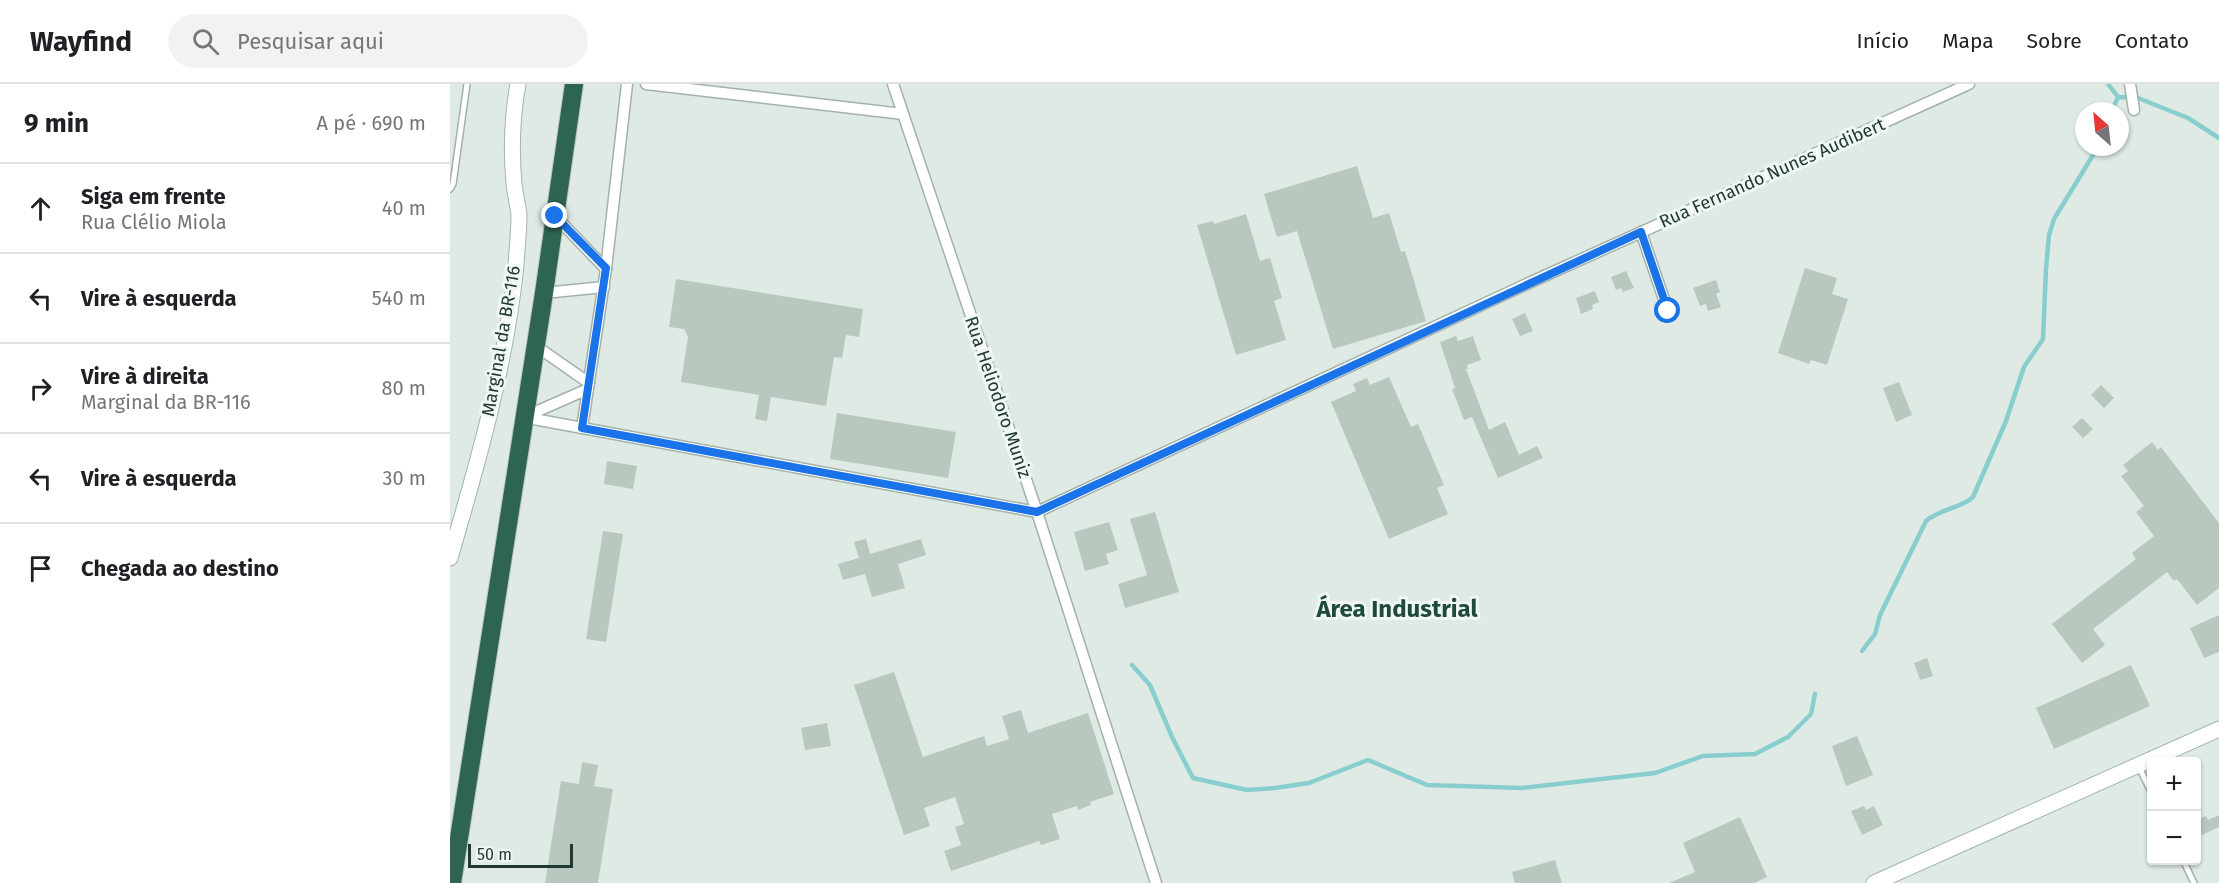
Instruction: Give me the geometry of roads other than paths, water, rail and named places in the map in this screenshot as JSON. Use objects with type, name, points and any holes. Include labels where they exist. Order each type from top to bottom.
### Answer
[{"type":"highway","points":[[452,883],[453,853],[536,346],[574,84]]},
{"type":"street","name":"Marginal da BR-116","points":[[450,558],[494,400],[509,319],[519,215],[512,152],[514,102],[518,84]]},
{"type":"street","points":[[582,428],[604,287],[627,84]]},
{"type":"street","points":[[646,84],[903,114]]},
{"type":"street","name":"Rua Heliodoro Muniz","points":[[893,84],[1037,512],[1156,883]]},
{"type":"street","name":"Rua Fernando Nunes Audibert","points":[[1037,512],[1641,232],[1969,84]]},
{"type":"street","points":[[2130,86],[2134,110]]},
{"type":"street","points":[[555,216],[606,268]]},
{"type":"street","points":[[1641,232],[1668,311]]},
{"type":"street","points":[[544,293],[604,287]]},
{"type":"street","points":[[536,346],[589,386]]},
{"type":"street","points":[[523,417],[589,386]]},
{"type":"street","points":[[523,417],[1037,512]]},
{"type":"street","points":[[1874,883],[2219,729]]},
{"type":"lane","points":[[450,189],[453,184],[468,84]]},
{"type":"lane","points":[[2138,765],[2147,785]]},
{"type":"lane","points":[[2185,865],[2194,883]]},
{"type":"waterway","points":[[2108,84],[2118,97],[2138,98],[2188,118],[2219,138]]},
{"type":"waterway","points":[[2116,102],[2118,97]]},
{"type":"waterway","points":[[1862,651],[1875,634],[1880,615],[1926,521],[1973,497],[2006,421],[2024,367],[2043,339],[2049,235],[2054,219],[2092,156]]},
{"type":"waterway","points":[[1132,665],[1150,685],[1172,737],[1193,778],[1247,790],[1309,783],[1368,760],[1427,785],[1522,788],[1655,773],[1703,756],[1755,754],[1788,737],[1811,714],[1815,694]]},
{"type":"district","name":"Área Industrial","points":[[1397,609]]}]
